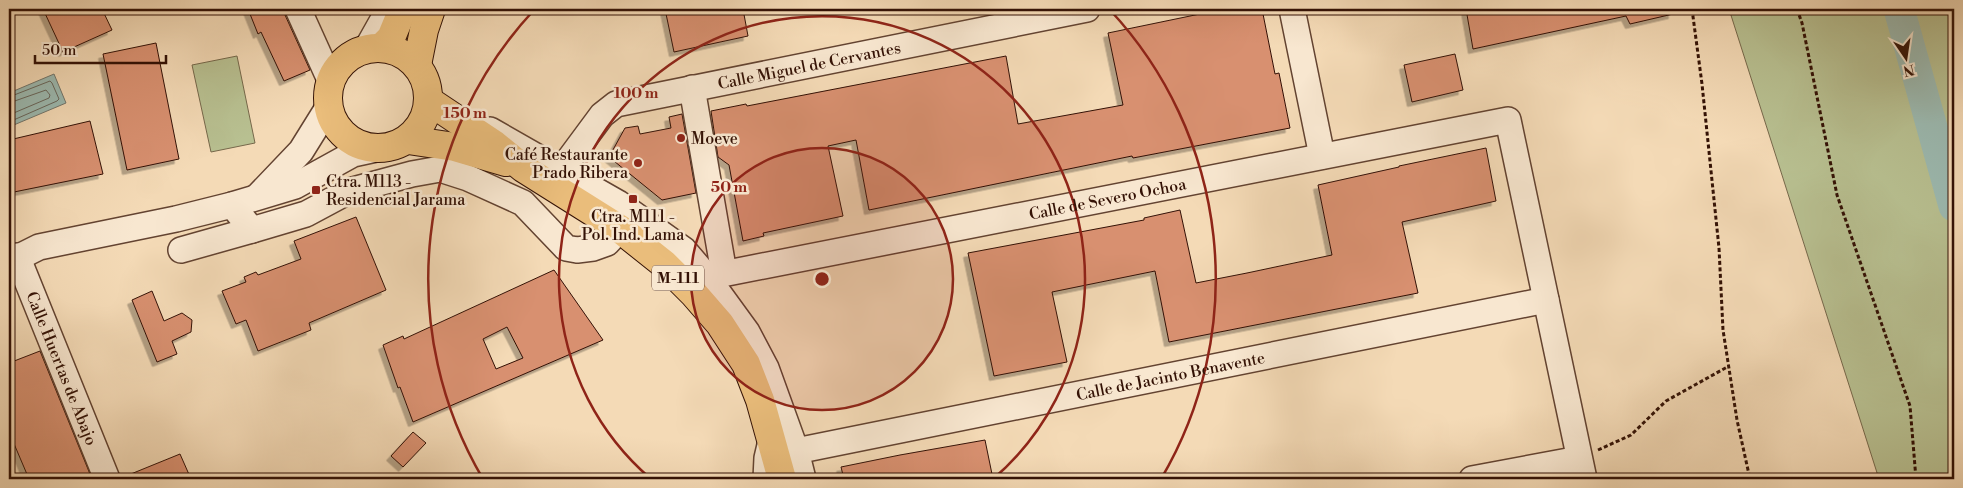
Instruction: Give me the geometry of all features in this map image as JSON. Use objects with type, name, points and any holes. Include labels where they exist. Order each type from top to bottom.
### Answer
[{"type":"main road","points":[[376,149],[358,145],[343,135],[332,120],[330,94],[338,67],[351,57],[374,49],[390,38],[403,9]]},
{"type":"main road","points":[[408,140],[420,126],[428,110],[424,85],[424,30],[431,9]]},
{"type":"main road","name":"M-111","points":[[374,49],[401,53],[424,85],[523,168],[620,229],[664,264],[720,324],[746,364],[760,400],[782,479]]},
{"type":"main road","name":"M-111","points":[[376,149],[393,147],[408,140],[455,148],[523,168]]},
{"type":"street","points":[[258,196],[301,151],[330,94],[298,9]]},
{"type":"street","points":[[374,49],[388,9]]},
{"type":"street","name":"Calle Miguel de Cervantes","points":[[562,169],[602,115],[616,104],[1087,9]]},
{"type":"street","points":[[1292,9],[1322,156]]},
{"type":"street","points":[[424,85],[510,142],[562,169],[618,203],[654,227],[715,275],[766,368],[796,452],[803,479]]},
{"type":"street","points":[[692,88],[715,275]]},
{"type":"street","name":"Calle de Severo Ochoa","points":[[715,275],[1508,120],[1546,300]]},
{"type":"street","points":[[13,259],[39,247],[176,219],[295,186],[353,154],[376,149]]},
{"type":"street","points":[[180,250],[306,214],[350,191],[412,174],[440,169],[468,178],[523,202],[566,248],[577,250],[594,248],[608,243],[620,229]]},
{"type":"street","points":[[232,205],[252,230]]},
{"type":"street","name":"Calle Huertas de Abajo","points":[[13,259],[107,479]]},
{"type":"street","points":[[1472,479],[1582,469],[1546,300]]},
{"type":"street","name":"Calle de Jacinto Benavente","points":[[796,452],[1546,300]]},
{"type":"street","points":[[766,479],[767,458],[772,439]]},
{"type":"path","points":[[1692,9],[1716,219],[1723,330],[1736,420],[1750,479]]},
{"type":"path","points":[[1797,9],[1802,23],[1837,195],[1910,406],[1916,479]]},
{"type":"path","points":[[1582,469],[1631,435],[1666,401],[1728,366]]},
{"type":"green space","points":[[1729,9],[1954,9],[1954,479],[1879,479]]},
{"type":"green space","points":[[237,56],[255,143],[211,152],[192,65]]},
{"type":"water","points":[[54,74],[66,103],[9,127],[9,93]]},
{"type":"building","points":[[43,9],[102,9],[112,30],[63,52]]},
{"type":"building","points":[[248,9],[284,9],[310,70],[284,81],[261,32],[258,34]]},
{"type":"building","points":[[665,9],[743,9],[748,36],[674,52]]},
{"type":"building","points":[[1224,9],[1262,9],[1275,74],[1279,73],[1290,128],[1133,158],[1132,156],[869,210],[856,140],[828,146],[843,216],[763,233],[764,236],[743,241],[729,165],[718,157],[711,111],[746,104],[747,106],[1006,56],[1018,124],[1123,105],[1108,33]]},
{"type":"building","points":[[1466,9],[1672,9],[1673,14],[1630,24],[1626,16],[1473,49]]},
{"type":"building","points":[[156,43],[179,159],[127,170],[103,54]]},
{"type":"building","points":[[1455,54],[1463,90],[1412,102],[1404,65]]},
{"type":"building","points":[[682,114],[696,193],[662,200],[609,157],[625,128],[638,126],[640,134],[671,128],[669,117]]},
{"type":"building","points":[[90,121],[103,174],[9,193],[9,140]]},
{"type":"building","points":[[1486,148],[1496,201],[1402,222],[1418,293],[1169,342],[1155,271],[1052,292],[1067,362],[994,376],[968,253],[1144,220],[1144,218],[1180,210],[1196,283],[1247,273],[1332,255],[1318,185]]},
{"type":"building","points":[[356,217],[386,290],[309,323],[311,330],[258,351],[246,320],[236,324],[222,291],[246,282],[244,277],[256,272],[258,275],[301,259],[294,241]]},
{"type":"building","points":[[554,270],[603,340],[413,422],[400,387],[398,388],[383,345],[403,336],[404,339]],"holes":[[[507,327],[523,358],[496,369],[483,339]]]},
{"type":"building","points":[[152,291],[164,321],[182,313],[192,320],[191,332],[172,341],[177,354],[157,362],[132,300]]},
{"type":"building","points":[[40,351],[92,479],[29,479],[9,432],[9,363]]},
{"type":"building","points":[[413,432],[426,443],[403,467],[391,456]]},
{"type":"building","points":[[985,440],[993,479],[844,479],[841,467],[900,455]]},
{"type":"building","points":[[180,454],[191,479],[121,479],[121,478]]},
{"type":"waterway","points":[[1899,9],[1954,206]]},
{"type":"place","name":"Moeve","points":[[681,138]]},
{"type":"place","name":"Café Restaurante Prado Ribera","points":[[638,163]]},
{"type":"place","name":"Ctra. M113 - Residencial Jarama","points":[[316,190]]},
{"type":"place","name":"Ctra. M111 - Pol. Ind. Lama","points":[[633,199]]}]
